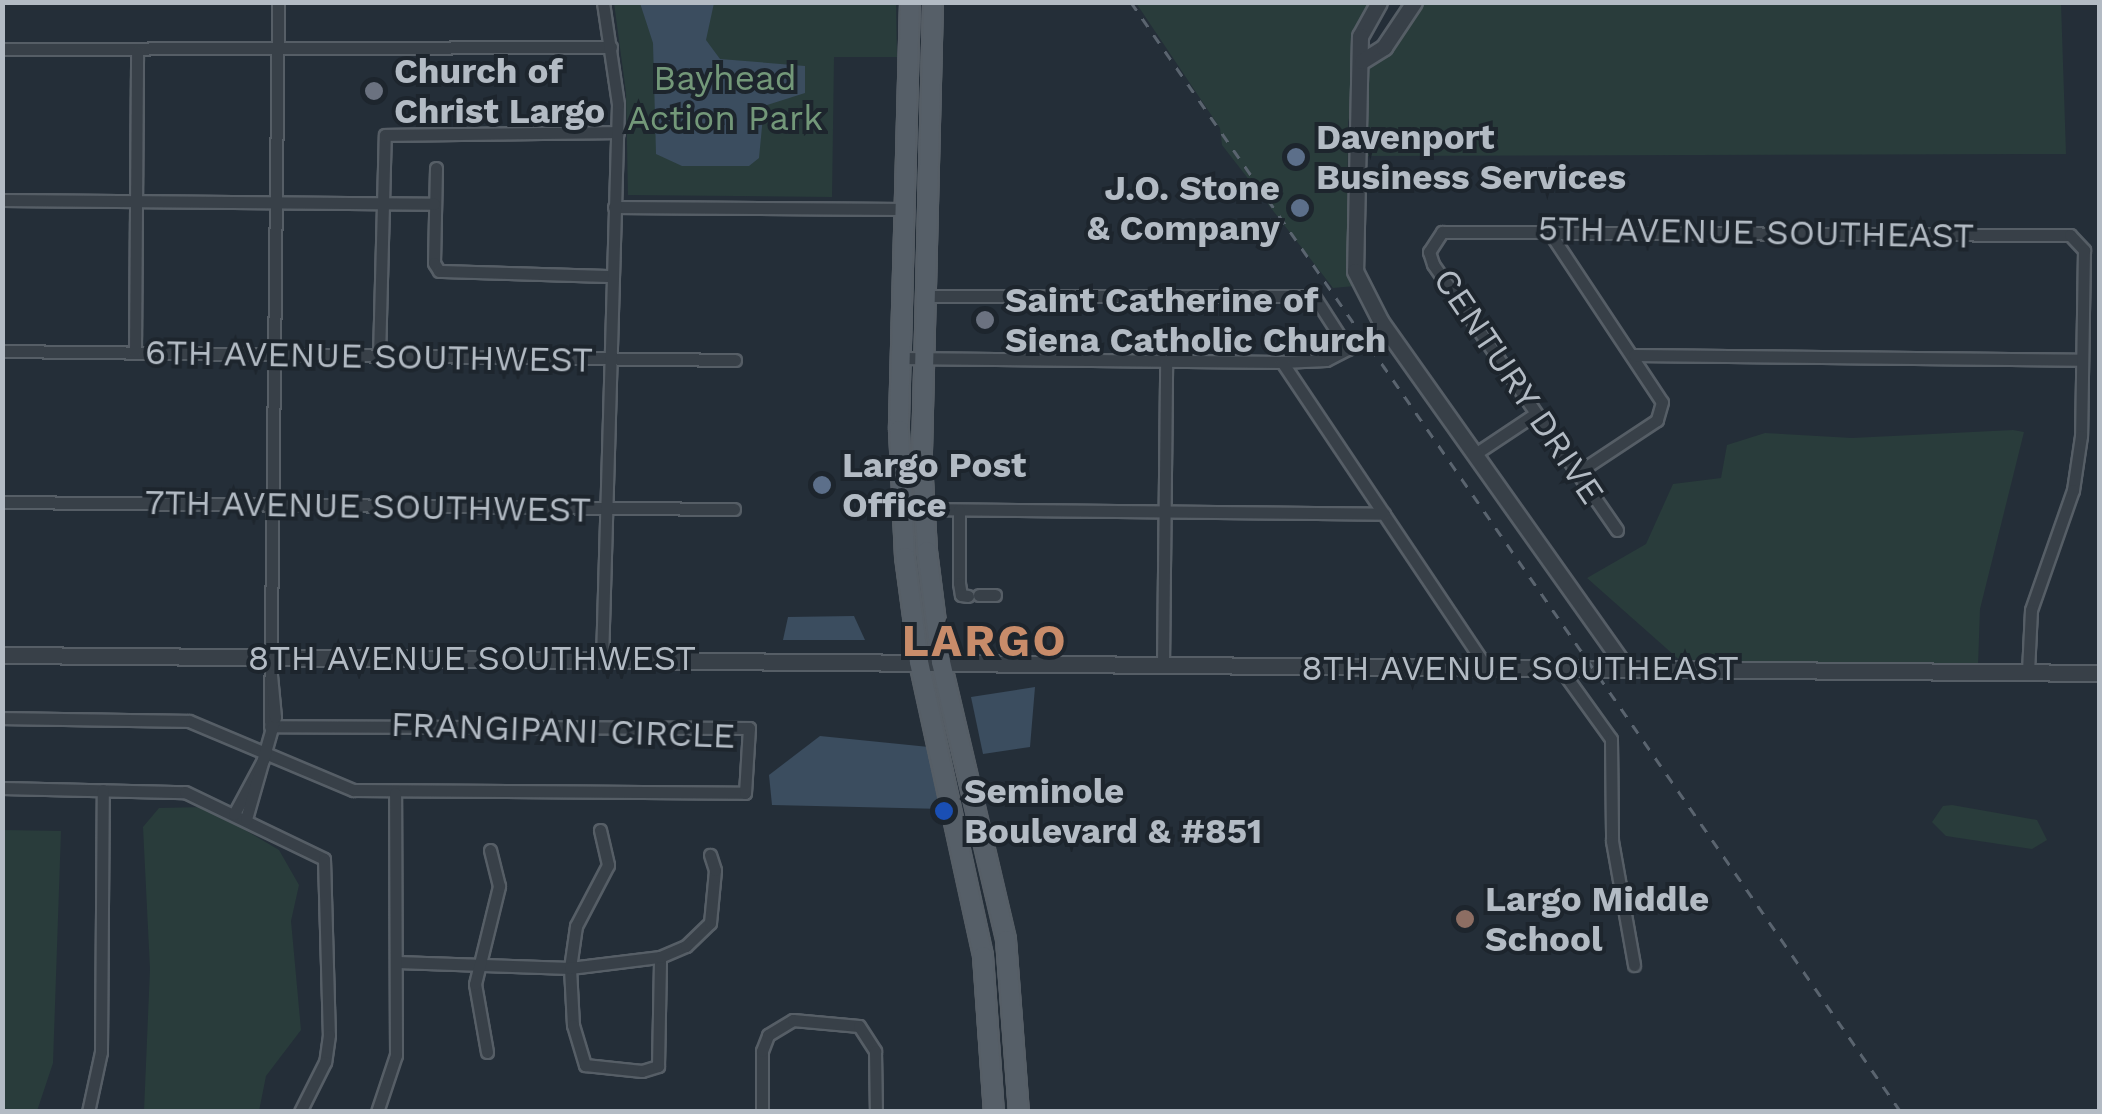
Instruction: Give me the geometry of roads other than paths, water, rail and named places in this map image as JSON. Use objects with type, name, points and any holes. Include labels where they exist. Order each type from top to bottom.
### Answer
[{"type":"main road","points":[[910,2],[900,358],[902,509],[919,662],[983,956],[994,1112]]},
{"type":"main road","points":[[933,2],[924,510],[941,662],[1006,940],[1019,1112]]},
{"type":"main road","points":[[910,25],[932,26]]},
{"type":"main road","points":[[904,209],[928,211]]},
{"type":"street","points":[[240,816],[265,755],[276,698],[270,657],[278,2]]},
{"type":"street","points":[[602,660],[610,276],[618,132],[603,2]]},
{"type":"street","points":[[1379,2],[1360,36],[1362,61],[1353,129],[1355,271],[1381,322],[1627,669]]},
{"type":"street","points":[[1362,61],[1384,47],[1414,2]]},
{"type":"street","points":[[2,48],[277,51],[611,47]]},
{"type":"street","points":[[135,352],[137,50]]},
{"type":"street","points":[[380,356],[385,135],[434,131],[618,132]]},
{"type":"street","points":[[436,168],[434,263],[440,271],[610,276]]},
{"type":"street","points":[[2,200],[434,204]]},
{"type":"street","points":[[614,207],[904,209]]},
{"type":"street","name":"5TH AVENUE SOUTHEAST","points":[[1433,239],[1453,230],[2070,235],[2078,242],[2082,360]]},
{"type":"street","points":[[1548,230],[1662,402],[1656,420],[1577,473]]},
{"type":"street","name":"CENTURY DRIVE","points":[[1433,239],[1433,264],[1617,530]]},
{"type":"street","points":[[900,358],[1282,362],[1326,360],[1348,350],[1314,296],[925,296]]},
{"type":"street","name":"6TH AVENUE SOUTHWEST","points":[[2,351],[735,360]]},
{"type":"street","points":[[1634,356],[2082,360],[2079,459],[2039,574],[2028,672]]},
{"type":"street","points":[[1163,666],[1166,362]]},
{"type":"street","points":[[1282,362],[1486,666]]},
{"type":"street","points":[[1475,454],[1535,414]]},
{"type":"street","name":"7TH AVENUE SOUTHWEST","points":[[2,502],[734,509]]},
{"type":"street","points":[[924,510],[1384,514]]},
{"type":"street","points":[[959,510],[961,595],[995,594]]},
{"type":"street","name":"8TH AVENUE SOUTHWEST","points":[[2,655],[941,662]]},
{"type":"street","name":"8TH AVENUE SOUTHEAST","points":[[941,662],[2100,673]]},
{"type":"street","points":[[1560,668],[1611,739],[1612,840],[1634,965]]},
{"type":"street","points":[[2,718],[177,720],[342,788],[395,793],[396,1056],[376,1112]]},
{"type":"street","name":"FRANGIPANI CIRCLE","points":[[270,724],[750,728],[745,793],[395,793]]},
{"type":"street","points":[[2,788],[185,792],[316,853],[329,871],[329,1035],[324,1062],[300,1112]]},
{"type":"street","points":[[88,1112],[101,1052],[103,790]]},
{"type":"street","points":[[600,830],[608,865],[576,926],[570,968],[573,1024],[585,1064],[642,1071],[661,1060],[660,957]]},
{"type":"street","points":[[486,1052],[477,1004],[478,961],[499,886],[490,850]]},
{"type":"street","points":[[398,962],[478,961],[570,968],[660,957],[686,946],[710,922],[715,870],[710,855]]},
{"type":"street","points":[[762,1112],[762,1050],[782,1021],[859,1026],[876,1051],[876,1112]]},
{"type":"water","points":[[640,3],[714,3],[706,40],[720,59],[805,66],[805,93],[764,106],[759,158],[749,166],[682,166],[656,154],[653,43]]},
{"type":"water","points":[[854,616],[865,640],[783,640],[788,617]]},
{"type":"water","points":[[1035,687],[1030,747],[983,754],[971,697]]},
{"type":"water","points":[[820,736],[929,747],[944,809],[772,805],[769,775]]},
{"type":"railway","points":[[1131,2],[1901,1112]]},
{"type":"place","name":"Church of Christ Largo","points":[[374,91]]},
{"type":"place","name":"Davenport Business Services","points":[[1296,157]]},
{"type":"place","name":"J.O. Stone & Company","points":[[1300,208]]},
{"type":"place","name":"Saint Catherine of Siena Catholic Church","points":[[985,320]]},
{"type":"place","name":"Largo Post Office","points":[[822,485]]},
{"type":"place","name":"Seminole Boulevard & #851","points":[[944,811]]},
{"type":"place","name":"Largo Middle School","points":[[1465,919]]},
{"type":"district","name":"LARGO","points":[[985,641]]},
{"type":"park label","name":"Bayhead Action Park","points":[[725,98]]}]
